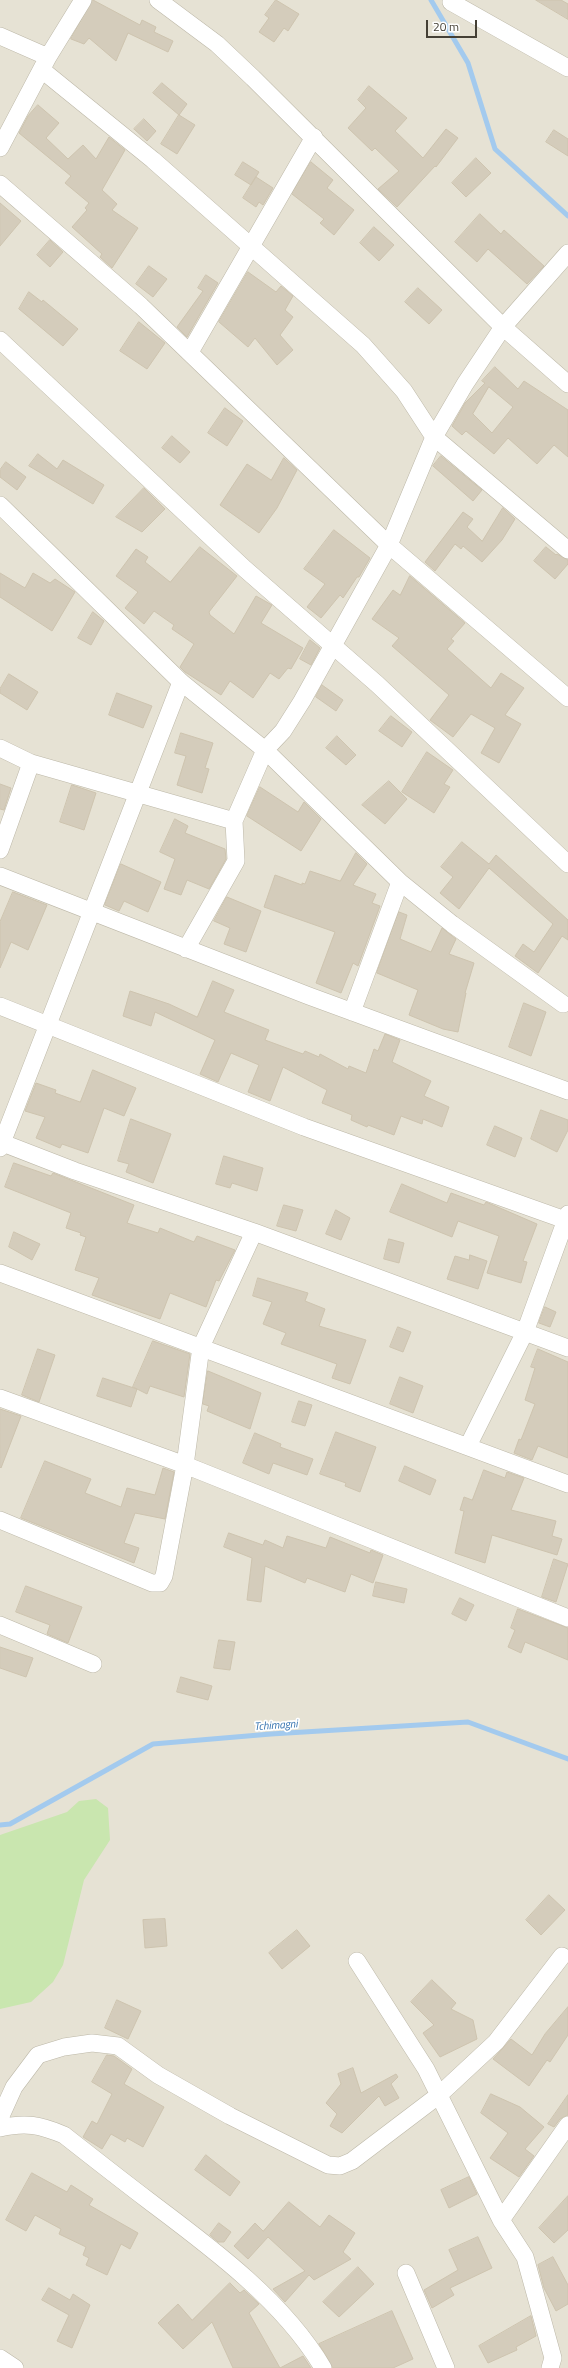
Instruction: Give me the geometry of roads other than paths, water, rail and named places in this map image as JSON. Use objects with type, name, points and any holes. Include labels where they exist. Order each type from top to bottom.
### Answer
[{"type":"street","points":[[0,148],[45,64],[83,0]]},
{"type":"street","points":[[158,0],[217,44],[314,137],[503,327],[568,384]]},
{"type":"street","points":[[451,2],[568,68]]},
{"type":"street","points":[[0,36],[45,64],[362,345],[404,391],[434,437],[568,550]]},
{"type":"street","points":[[190,352],[314,137]]},
{"type":"street","points":[[0,184],[141,306],[389,545],[568,698]]},
{"type":"street","points":[[186,949],[236,861],[234,821],[265,750],[283,731],[302,701],[331,646],[389,545],[434,437],[465,384],[503,327],[568,254]]},
{"type":"street","points":[[0,340],[331,646],[377,684],[568,864]]},
{"type":"street","points":[[0,505],[181,682],[265,750],[400,882],[452,924],[563,1004]]},
{"type":"street","points":[[181,682],[49,1025],[1,1145],[254,1232],[568,1348]]},
{"type":"street","points":[[0,748],[31,762],[234,821]]},
{"type":"street","points":[[0,850],[31,762]]},
{"type":"street","points":[[0,876],[352,1012],[568,1091]]},
{"type":"street","points":[[352,1012],[400,882]]},
{"type":"street","points":[[0,1006],[304,1127],[567,1219],[525,1332],[468,1446]]},
{"type":"street","points":[[0,1520],[152,1583],[160,1583],[164,1576],[185,1465],[201,1347],[254,1232]]},
{"type":"street","points":[[0,1272],[568,1484]]},
{"type":"street","points":[[0,1398],[185,1465],[568,1618]]},
{"type":"street","points":[[0,1625],[93,1664]]},
{"type":"street","points":[[0,2118],[14,2087],[38,2056],[64,2047],[92,2043],[118,2046],[158,2075],[230,2116],[328,2165],[340,2166],[352,2161],[439,2095],[496,2042],[562,1956]]},
{"type":"street","points":[[357,1961],[426,2069],[501,2220],[525,2257],[553,2358],[550,2368]]},
{"type":"street","points":[[0,2128],[19,2124],[43,2126],[64,2135],[228,2262],[263,2294],[314,2352],[323,2368]]},
{"type":"street","points":[[501,2220],[568,2125]]},
{"type":"street","points":[[406,2273],[446,2368]]},
{"type":"street","points":[[0,2358],[15,2368]]},
{"type":"waterway","points":[[431,0],[468,63],[495,149],[568,216]]},
{"type":"waterway","name":"Tchimagni","points":[[0,1825],[10,1824],[153,1744],[271,1734],[468,1722],[568,1759]]}]
